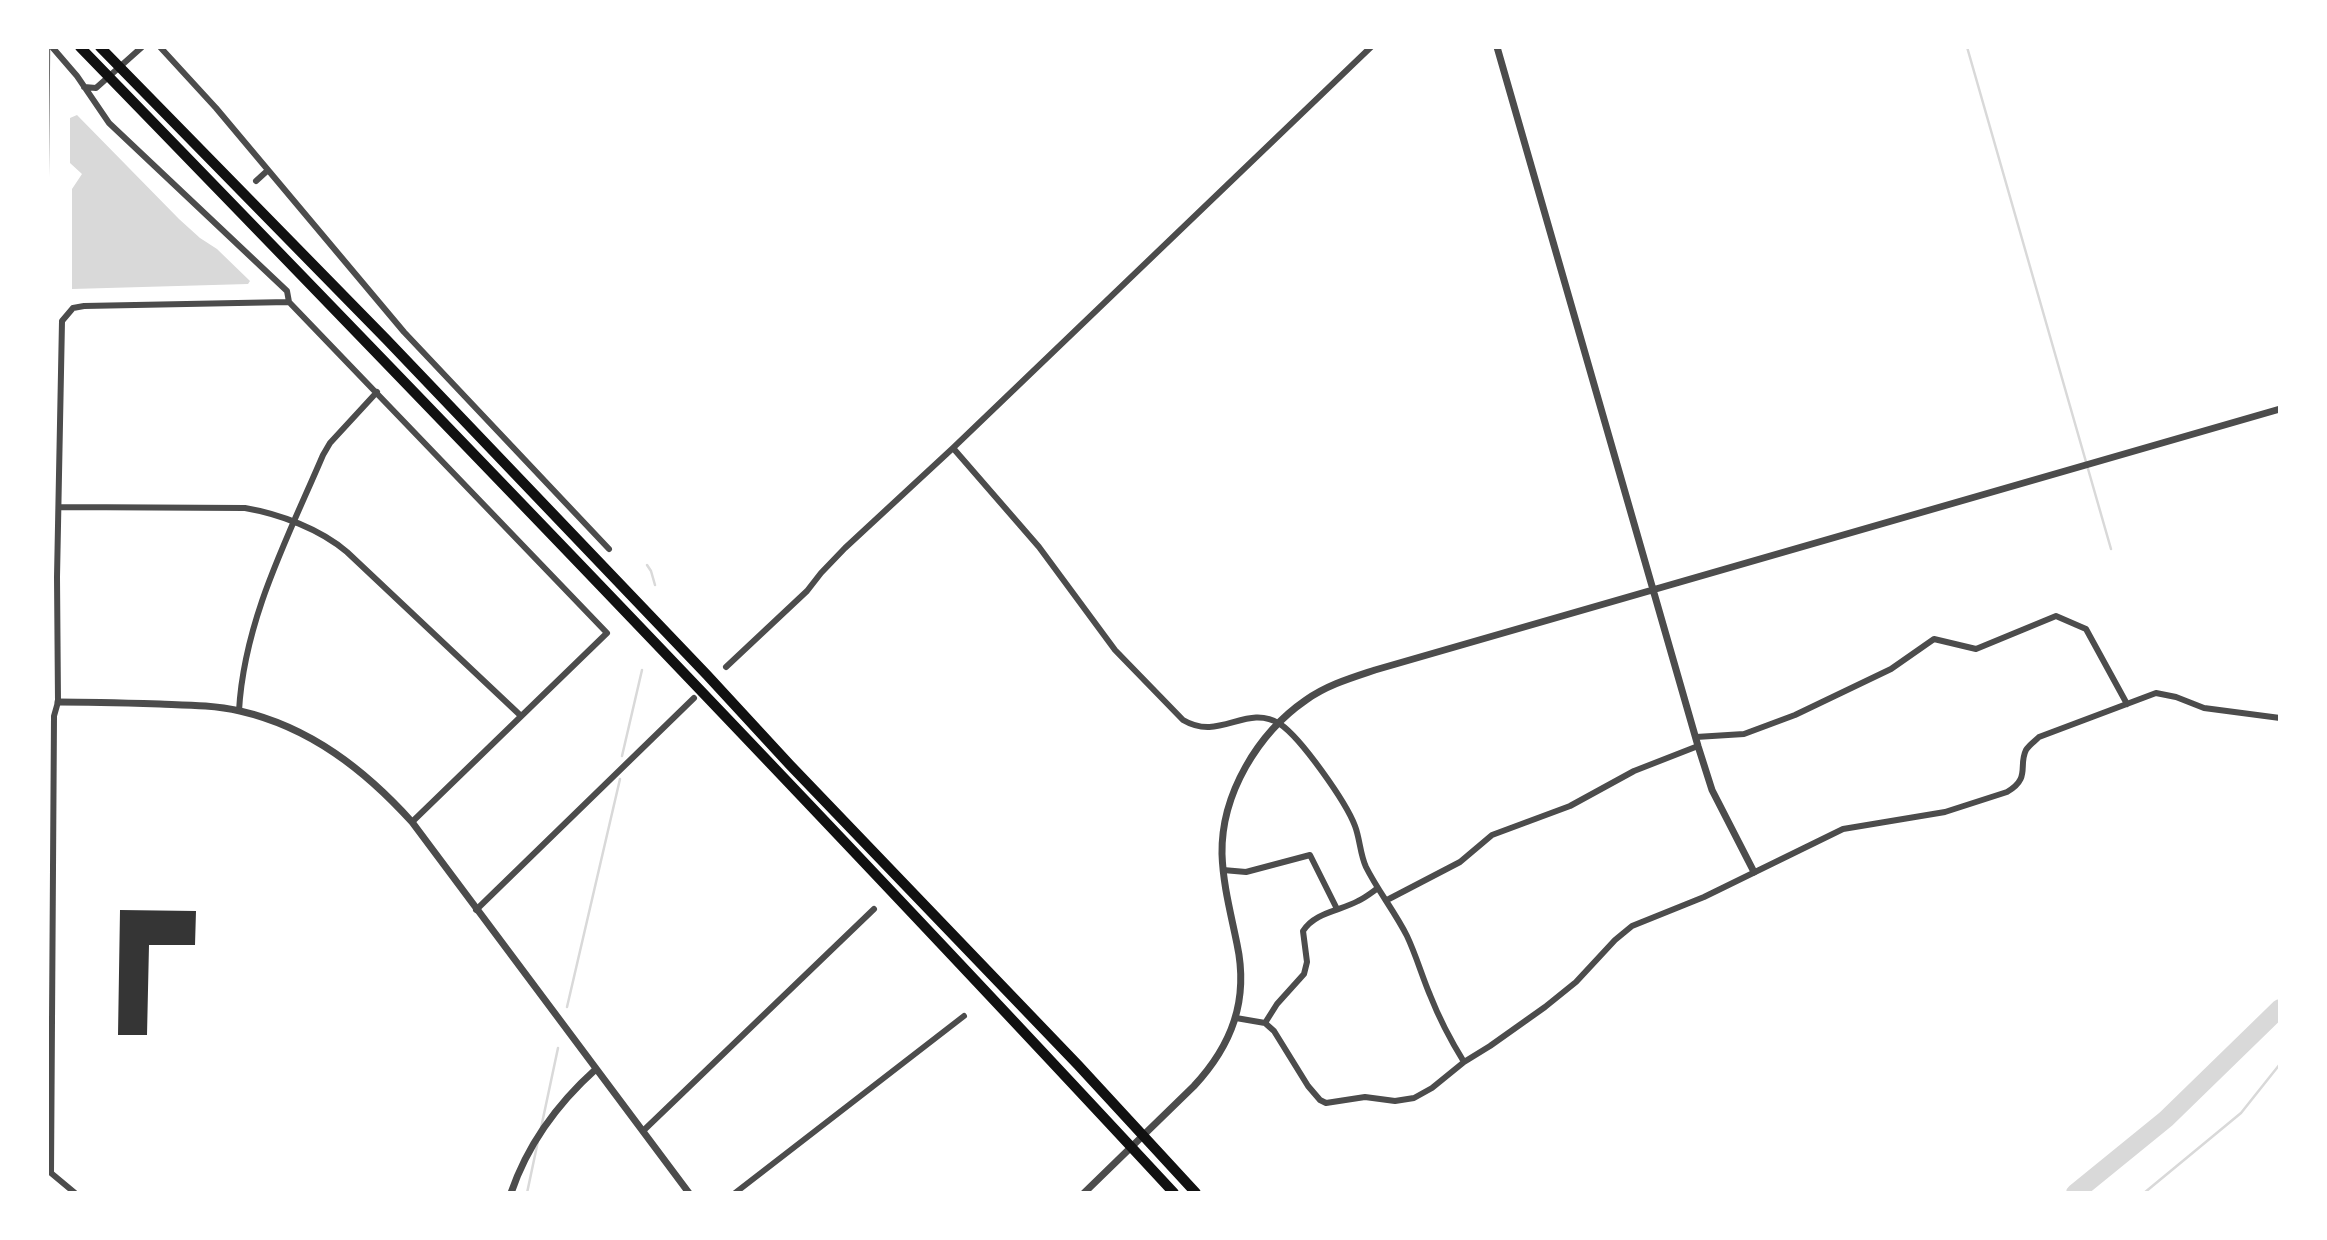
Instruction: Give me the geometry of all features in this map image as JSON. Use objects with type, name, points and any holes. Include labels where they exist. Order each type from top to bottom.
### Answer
[{"type":"highway","points":[[80,47],[270,240],[605,590],[1174,1193]]},
{"type":"highway","points":[[100,47],[434,388],[1196,1193]]},
{"type":"street","points":[[52,47],[77,76],[109,123],[287,291],[289,302],[607,633],[412,822]]},
{"type":"street","points":[[84,87],[96,88],[142,47]]},
{"type":"street","points":[[160,47],[216,108],[404,332],[608,549]]},
{"type":"street","points":[[726,667],[807,591],[845,548],[1371,47]]},
{"type":"street","points":[[1497,47],[1712,790],[1754,872]]},
{"type":"street","points":[[256,181],[267,170]]},
{"type":"street","points":[[216,222],[223,214]]},
{"type":"street","points":[[75,1193],[51,1173],[54,716],[58,702],[57,578],[62,321],[73,309],[84,306],[289,302]]},
{"type":"street","points":[[239,710],[240,686],[262,597],[323,455],[330,443],[377,392]]},
{"type":"street","points":[[1084,1193],[1211,1068],[1221,1052],[1236,1018],[1239,999],[1240,963],[1227,901],[1222,851],[1231,802],[1246,766],[1279,723],[1306,700],[1345,680],[2280,410]]},
{"type":"street","points":[[953,447],[1031,538],[1115,650],[1183,720],[1204,728],[1220,727],[1258,717],[1279,723],[1291,733],[1346,804],[1355,827],[1362,859],[1397,922],[1406,933],[1450,1040],[1464,1062]]},
{"type":"street","points":[[60,507],[245,508],[260,510],[294,523],[335,542],[520,715]]},
{"type":"street","points":[[1387,900],[1460,862],[1492,835],[1570,806],[1697,741],[1744,734],[1795,715],[1891,669],[1934,639],[1976,649],[2056,616],[2085,629],[2127,704]]},
{"type":"street","points":[[1236,1018],[1265,1023],[1280,1037],[1314,1094],[1326,1103],[1365,1097],[1395,1101],[1414,1098],[1513,1031],[1576,982],[1615,940],[1632,926],[1688,905],[1843,829],[1945,812],[2007,792],[2020,781],[2025,751],[2039,737],[2156,693],[2176,697],[2204,708],[2280,718]]},
{"type":"street","points":[[476,910],[694,698]]},
{"type":"street","points":[[58,702],[187,705],[239,710],[291,728],[336,753],[377,785],[412,822],[689,1193]]},
{"type":"street","points":[[1223,870],[1246,873],[1310,855],[1336,909]]},
{"type":"street","points":[[1265,1023],[1277,1004],[1304,974],[1307,962],[1303,931],[1308,922],[1357,902],[1378,888]]},
{"type":"street","points":[[643,1131],[874,909]]},
{"type":"street","points":[[735,1193],[964,1016]]},
{"type":"street","points":[[510,1193],[528,1152],[543,1127],[559,1106],[596,1069]]},
{"type":"shaded area","points":[[77,115],[179,219],[217,249],[250,281],[248,284],[72,289],[72,189],[82,174],[70,163],[70,118]]},
{"type":"building","points":[[120,910],[196,911],[195,945],[149,945],[147,1035],[118,1035]]},
{"type":"waterway","points":[[1967,47],[2111,549]]},
{"type":"waterway","points":[[647,565],[655,585]]},
{"type":"waterway","points":[[622,756],[642,670]]},
{"type":"waterway","points":[[567,1007],[620,779]]},
{"type":"waterway","points":[[2075,1193],[2166,1119],[2280,1008]]},
{"type":"waterway","points":[[541,1128],[558,1048]]},
{"type":"waterway","points":[[2144,1193],[2241,1113],[2280,1064]]},
{"type":"waterway","points":[[527,1193],[538,1141]]},
{"type":"railway","points":[[47,256],[49,47]]}]
